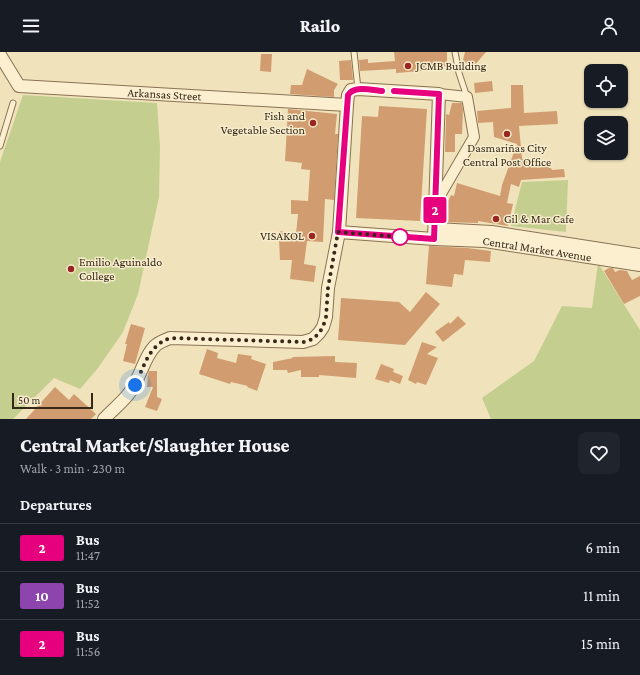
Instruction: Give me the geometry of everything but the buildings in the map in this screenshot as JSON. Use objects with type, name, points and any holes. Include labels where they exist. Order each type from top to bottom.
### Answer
[{"type":"street","name":"Arkansas Street","points":[[0,55],[20,86],[347,105]]},
{"type":"street","points":[[104,419],[129,394],[151,352],[156,345],[162,341],[170,338],[304,342],[313,339],[323,327],[326,317],[328,288],[338,232],[347,105],[350,92],[354,89],[467,97],[474,137],[435,204]]},
{"type":"street","points":[[338,232],[435,234],[439,94]]},
{"type":"street","name":"Central Market Avenue","points":[[435,234],[492,232],[640,255]]},
{"type":"street","name":"Central Market Avenue","points":[[435,234],[640,264]]},
{"type":"lane","points":[[354,52],[358,89]]},
{"type":"lane","points":[[455,52],[459,73],[467,97]]},
{"type":"lane","points":[[0,146],[13,104]]},
{"type":"green space","name":"Emilio Aguinaldo College","points":[[23,95],[157,103],[160,147],[159,197],[138,294],[123,332],[98,368],[80,389],[54,378],[13,419],[0,419],[0,162]]},
{"type":"green space","points":[[568,180],[566,232],[511,226],[522,182]]},
{"type":"green space","points":[[598,263],[640,330],[640,419],[491,419],[482,398],[534,361],[562,306],[592,308]]},
{"type":"bus line","name":"2","points":[[382,91],[354,89],[351,90],[348,95],[338,232],[434,239],[439,94],[394,91]]},
{"type":"place","name":"JCMB Building","points":[[408,66]]},
{"type":"place","name":"Fish and Vegetable Section","points":[[313,123]]},
{"type":"place","name":"Dasmariñas City Central Post Office","points":[[507,134]]},
{"type":"place","name":"Gil & Mar Cafe","points":[[496,219]]},
{"type":"place","name":"VISAKOL","points":[[312,236]]},
{"type":"place","name":"Emilio Aguinaldo College","points":[[71,269]]},
{"type":"route","points":[[135,385],[156,345],[170,338],[291,342],[304,342],[313,339],[323,327],[326,317],[328,288],[338,232],[400,237]]}]
